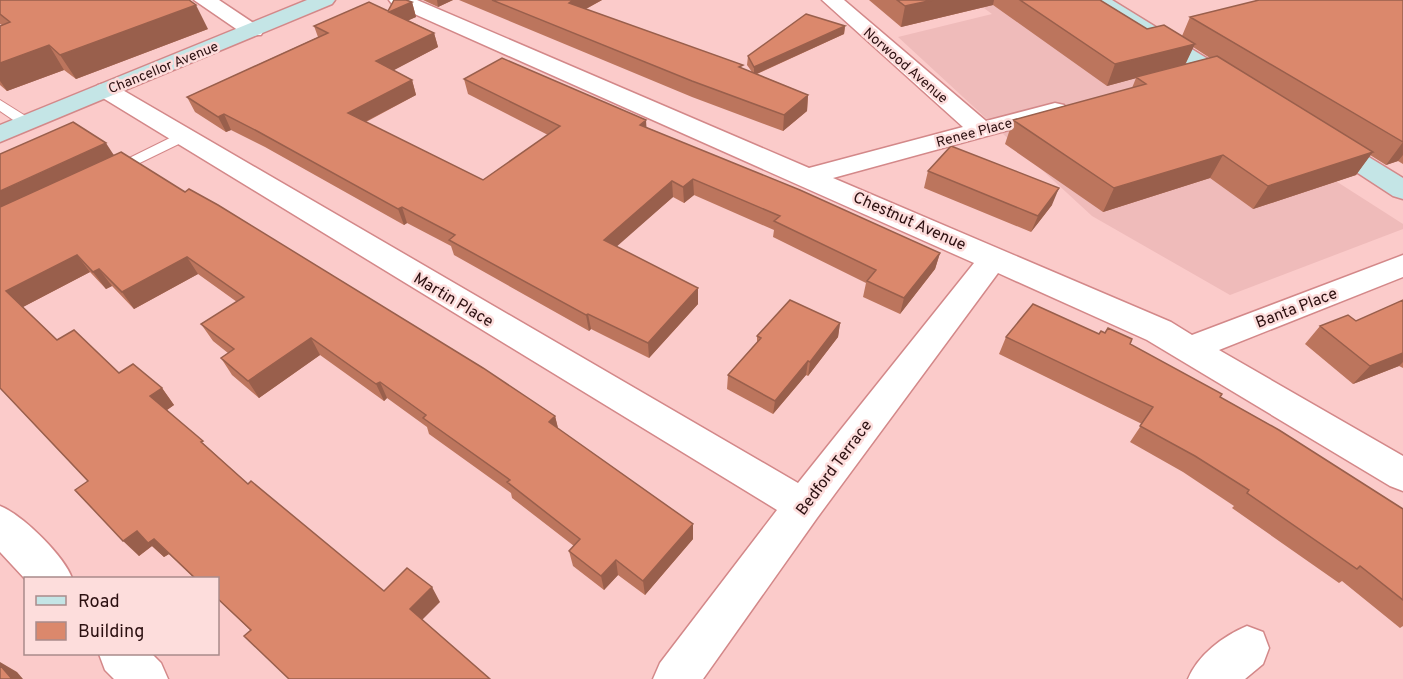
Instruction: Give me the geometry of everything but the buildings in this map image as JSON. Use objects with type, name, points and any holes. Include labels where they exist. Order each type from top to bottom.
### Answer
[{"type":"main road","name":"Chancellor Avenue","points":[[0,134],[325,0]]},
{"type":"main road","points":[[1098,0],[1256,98]]},
{"type":"main road","points":[[1305,129],[1403,190]]},
{"type":"street","points":[[204,0],[253,30]]},
{"type":"street","name":"Chestnut Avenue","points":[[399,0],[810,177],[1159,331],[1403,475]]},
{"type":"street","points":[[810,0],[839,6]]},
{"type":"street","name":"Norwood Avenue","points":[[839,6],[981,130]]},
{"type":"street","points":[[1174,77],[1208,68]]},
{"type":"street","name":"Martin Place","points":[[106,90],[803,506]]},
{"type":"street","name":"Renee Place","points":[[810,177],[1083,102]]},
{"type":"street","name":"Bedford Terrace","points":[[676,679],[803,506],[994,258]]},
{"type":"street","name":"Banta Place","points":[[1189,349],[1403,265]]},
{"type":"street","points":[[0,524],[49,577]]},
{"type":"street","points":[[1211,679],[1247,648]]},
{"type":"street","points":[[122,655],[145,679]]},
{"type":"lane","points":[[0,104],[27,123]]},
{"type":"lane","points":[[100,176],[182,137]]},
{"type":"shaded area","points":[[973,0],[1053,0],[1403,224],[1403,229],[1230,295],[1092,216],[898,37],[992,14]]}]
